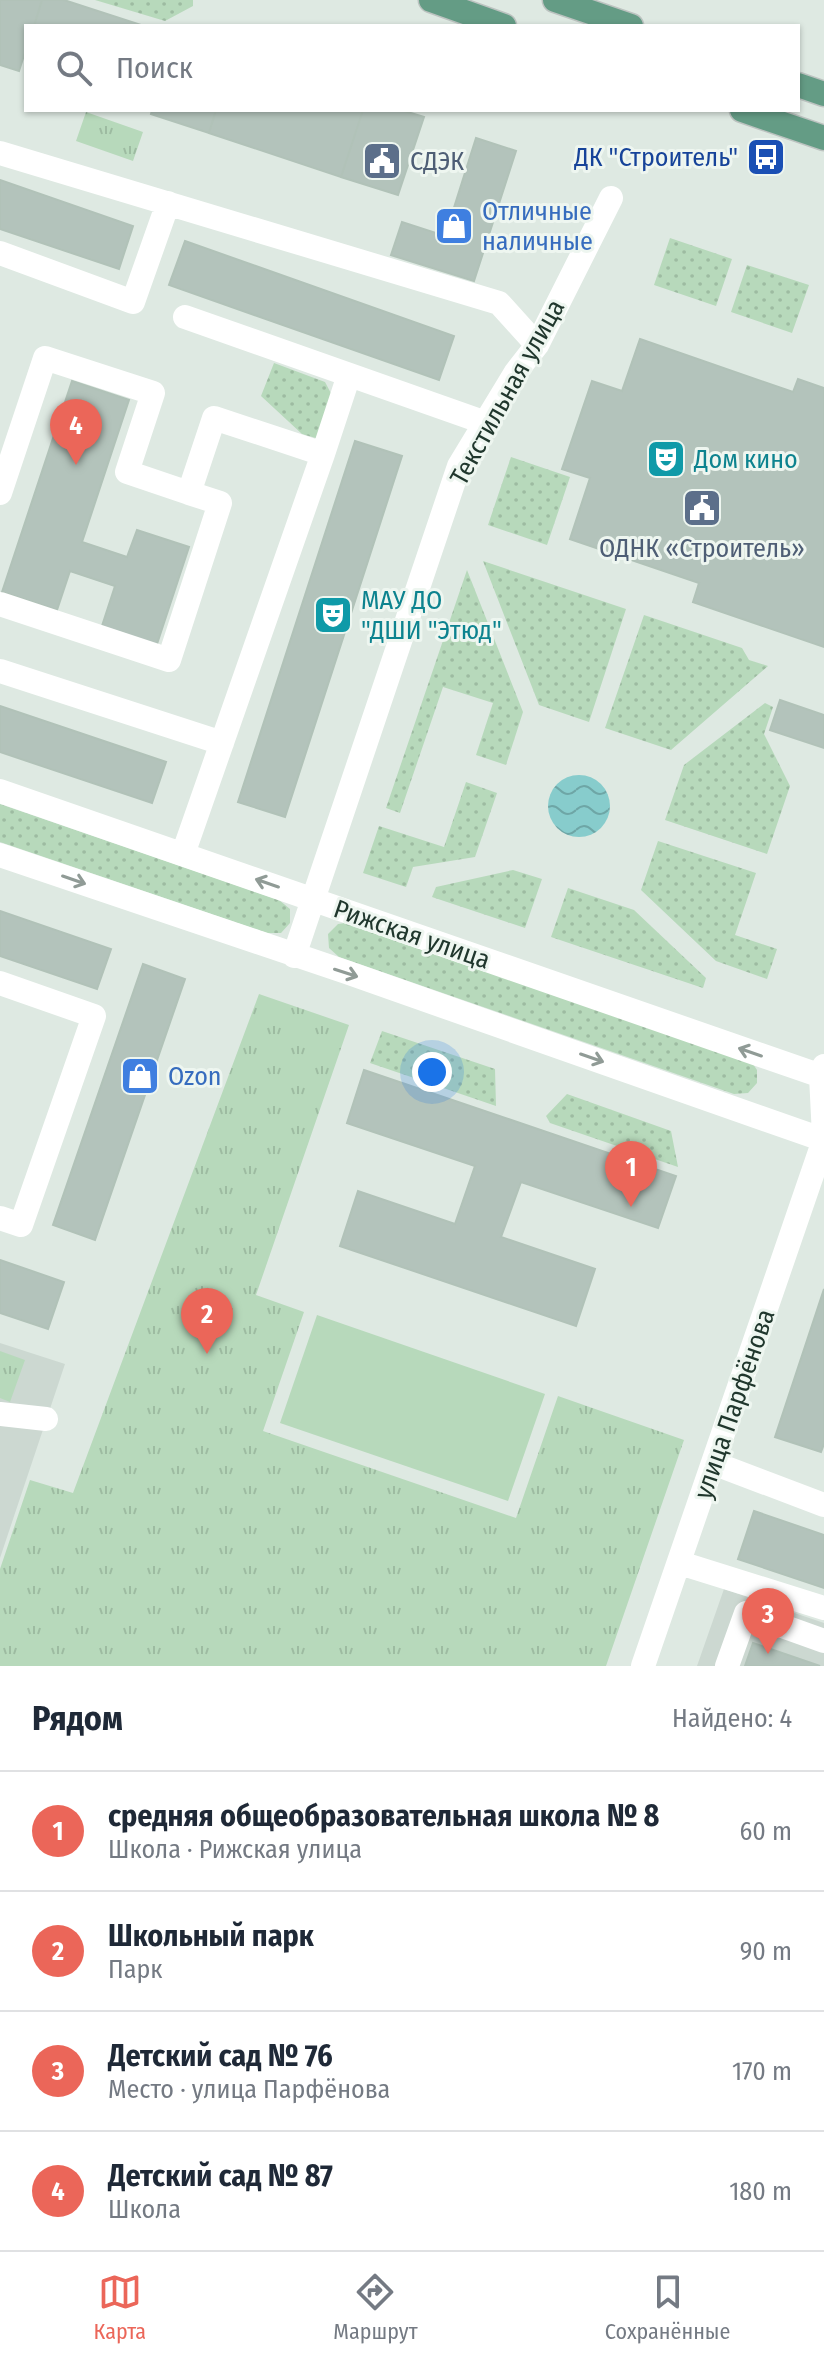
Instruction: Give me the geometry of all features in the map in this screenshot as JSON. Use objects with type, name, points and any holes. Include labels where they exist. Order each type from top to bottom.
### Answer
[{"type":"main road","points":[[431,0],[498,24]]},
{"type":"main road","points":[[555,0],[625,24]]},
{"type":"main road","points":[[800,86],[824,94]]},
{"type":"main road","points":[[748,112],[824,138]]},
{"type":"street","points":[[0,153],[499,303],[537,345]]},
{"type":"street","name":"Текстильная улица","points":[[294,956],[459,466],[516,372],[537,345],[611,198]]},
{"type":"street","points":[[0,253],[133,302],[168,203]]},
{"type":"street","points":[[185,317],[486,423]]},
{"type":"street","points":[[0,493],[45,358],[153,393],[127,472],[220,503],[169,660],[0,604]]},
{"type":"street","points":[[183,854],[349,375]]},
{"type":"street","points":[[189,493],[214,418],[323,454]]},
{"type":"street","points":[[0,671],[222,743]]},
{"type":"street","name":"Рижская улица","points":[[0,791],[823,1073]]},
{"type":"street","points":[[0,855],[824,1139]]},
{"type":"street","points":[[0,983],[94,1016],[21,1225],[0,1218]]},
{"type":"street","name":"улица Парфёнова","points":[[643,1666],[824,1139],[823,1073]]},
{"type":"street","points":[[2,1422],[46,1419]]},
{"type":"street","points":[[713,1463],[824,1505]]},
{"type":"street","points":[[680,1563],[824,1608]]},
{"type":"street","points":[[727,1666],[746,1613],[824,1641]]},
{"type":"shaded area","points":[[0,1343],[65,1364],[0,1558]]},
{"type":"shaded area","points":[[724,1589],[824,1623],[824,1666],[697,1666]]},
{"type":"green space","points":[[95,0],[193,0],[193,6],[165,21]]},
{"type":"green space","points":[[86,112],[143,132],[133,161],[76,141]]},
{"type":"green space","points":[[670,238],[732,259],[716,306],[654,285]]},
{"type":"green space","points":[[747,265],[809,285],[792,333],[731,312]]},
{"type":"green space","points":[[274,363],[325,382],[334,399],[319,439],[302,434],[261,396]]},
{"type":"green space","points":[[511,457],[570,477],[547,545],[488,525]]},
{"type":"green space","points":[[483,561],[626,609],[589,722],[539,705]]},
{"type":"green space","points":[[467,570],[523,712],[506,765],[476,755],[493,703],[443,687],[400,813],[386,808]]},
{"type":"green space","points":[[644,615],[742,648],[749,660],[768,666],[671,750],[605,728]]},
{"type":"green space","points":[[765,703],[773,707],[764,734],[790,786],[767,854],[665,820],[684,765]]},
{"type":"green space","points":[[466,782],[497,793],[475,857],[413,867],[406,887],[363,873],[379,826],[444,847]]},
{"type":"green space","points":[[0,804],[279,900],[290,909],[290,923],[281,933],[267,933],[0,842]]},
{"type":"green space","points":[[658,841],[756,873],[735,935],[777,949],[767,979],[716,961],[641,890]]},
{"type":"green space","points":[[513,870],[542,879],[525,928],[432,897],[436,887]]},
{"type":"green space","points":[[568,888],[634,910],[706,978],[703,988],[551,937]]},
{"type":"green space","points":[[345,923],[753,1064],[757,1070],[757,1083],[748,1093],[734,1094],[339,957],[329,948],[328,934],[338,924]]},
{"type":"green space","points":[[259,994],[349,1025],[256,1295],[304,1312],[263,1431],[516,1518],[558,1396],[684,1440],[606,1666],[0,1666],[0,1569],[30,1480],[73,1493]]},
{"type":"green space","points":[[382,1031],[495,1069],[496,1106],[370,1063]]},
{"type":"green space","points":[[567,1094],[671,1131],[678,1167],[550,1123],[546,1116]]},
{"type":"green space","points":[[317,1315],[545,1394],[508,1501],[280,1423]]},
{"type":"green space","points":[[0,1351],[25,1360],[10,1402],[0,1398]]},
{"type":"water","points":[[579,775],[601,784],[610,806],[601,828],[579,837],[557,828],[548,806],[557,784]]},
{"type":"building","points":[[0,0],[42,0],[35,24],[24,24],[24,55],[19,71],[0,65]]},
{"type":"building","points":[[42,0],[64,0],[138,24],[35,24]]},
{"type":"building","points":[[152,112],[215,112],[209,133]]},
{"type":"building","points":[[215,112],[362,112],[341,177],[209,133]]},
{"type":"building","points":[[362,112],[408,112],[424,117],[398,195],[341,177]]},
{"type":"building","points":[[476,138],[516,151],[474,281],[391,255],[402,222],[445,236]]},
{"type":"building","points":[[0,180],[133,226],[119,269],[0,229]]},
{"type":"building","points":[[185,241],[454,336],[439,380],[169,285]]},
{"type":"building","name":"ОДНК «Строитель»","points":[[640,339],[793,392],[798,379],[824,388],[824,647],[693,602],[699,583],[570,539],[590,478],[562,469],[592,381],[622,391]]},
{"type":"building","points":[[72,381],[129,400],[82,542],[127,557],[137,530],[189,547],[155,650],[100,632],[115,586],[70,571],[57,610],[2,592]]},
{"type":"building","points":[[355,441],[402,456],[285,817],[238,802]]},
{"type":"building","points":[[780,700],[824,715],[824,748],[770,730]]},
{"type":"building","points":[[0,706],[166,762],[152,803],[0,752]]},
{"type":"building","points":[[0,911],[111,949],[97,989],[0,956]]},
{"type":"building","points":[[143,964],[185,979],[95,1240],[53,1225]]},
{"type":"building","points":[[364,1070],[676,1176],[658,1228],[521,1182],[501,1237],[595,1269],[576,1326],[340,1246],[358,1191],[455,1224],[475,1166],[347,1123]]},
{"type":"building","points":[[0,1260],[64,1282],[48,1329],[0,1313]]},
{"type":"building","points":[[824,1289],[824,1444],[821,1452],[775,1437]]},
{"type":"building","points":[[754,1511],[824,1535],[824,1588],[738,1559]]},
{"type":"building","points":[[753,1643],[820,1666],[745,1666]]},
{"type":"place","name":"ДК \"Строитель\"","points":[[766,157]]},
{"type":"place","name":"СДЭК","points":[[382,161]]},
{"type":"place","name":"Отличные наличные","points":[[454,226]]},
{"type":"place","name":"Дом кино","points":[[666,459]]},
{"type":"place","name":"Детский сад № 87","points":[[76,465]]},
{"type":"place","name":"ОДНК «Строитель»","points":[[702,508]]},
{"type":"place","name":"МАУ ДО \"ДШИ \"Этюд\"","points":[[333,615]]},
{"type":"place","name":"Ozon","points":[[140,1076]]},
{"type":"place","name":"средняя общеобразовательная школа № 8","points":[[631,1207]]},
{"type":"place","name":"Школьный парк","points":[[207,1354]]},
{"type":"place","name":"Детский сад № 76","points":[[768,1654]]}]
